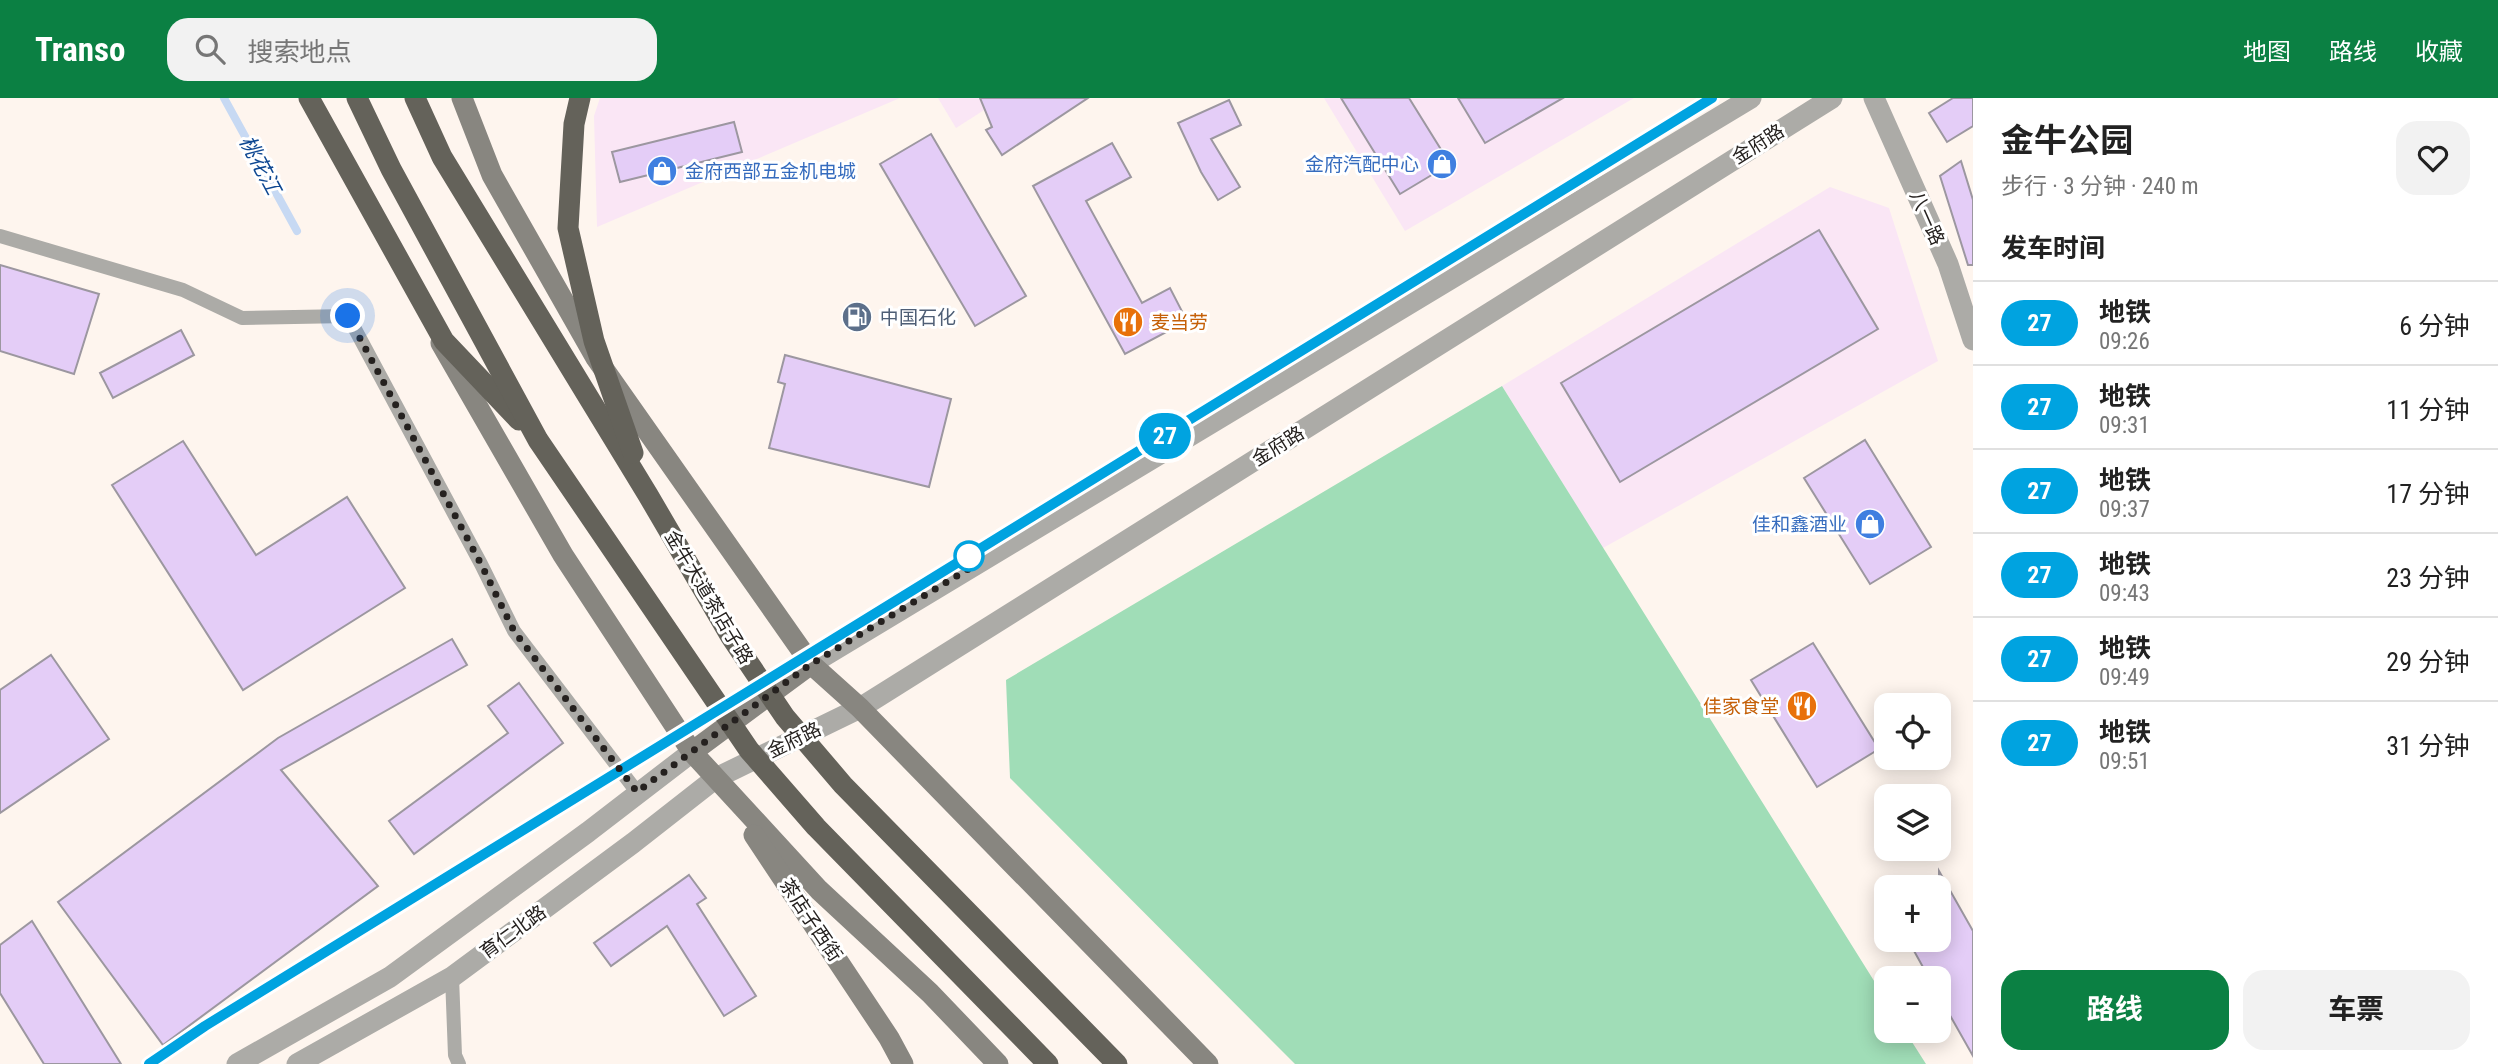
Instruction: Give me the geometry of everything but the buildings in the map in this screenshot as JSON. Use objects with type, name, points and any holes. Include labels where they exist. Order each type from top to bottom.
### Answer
[{"type":"highway","points":[[309,98],[444,341],[538,440]]},
{"type":"highway","points":[[356,98],[391,169],[538,440],[749,750],[816,827],[1040,1057]]},
{"type":"highway","name":"金牛大道茶店子路","points":[[415,98],[442,157],[648,495],[731,637],[785,717],[844,785],[1117,1064]]},
{"type":"highway","points":[[580,98],[574,124],[568,228],[594,341],[648,495]]},
{"type":"main road","points":[[316,98],[407,279],[479,411],[563,555],[692,752],[819,891],[930,993],[998,1064]]},
{"type":"main road","points":[[462,98],[492,175],[596,358],[811,664],[860,708],[1208,1064]]},
{"type":"main road","points":[[692,752],[811,664]]},
{"type":"main road","name":"茶店子西街","points":[[716,778],[889,1038],[903,1064]]},
{"type":"street","points":[[811,664],[1751,98]]},
{"type":"street","name":"金府路","points":[[716,778],[860,708],[1832,98]]},
{"type":"street","name":"八一路","points":[[1874,98],[1948,264],[1973,340]]},
{"type":"street","points":[[237,1064],[390,977],[692,752]]},
{"type":"street","name":"育仁北路","points":[[297,1064],[453,977],[716,778]]},
{"type":"lane","points":[[0,236],[183,290],[242,318],[348,316],[514,631],[637,792]]},
{"type":"lane","points":[[453,977],[455,1055],[459,1064]]},
{"type":"shaded area","name":"金府西部五金机电城","points":[[600,98],[900,98],[597,227],[594,116]]},
{"type":"shaded area","points":[[938,98],[1003,98],[956,128]]},
{"type":"shaded area","name":"金府汽配中心","points":[[1324,98],[1634,98],[1405,231]]},
{"type":"shaded area","points":[[1830,187],[1889,208],[1938,361],[1603,548],[1502,386]]},
{"type":"green space","points":[[1502,386],[1874,981],[1874,1043],[1913,1043],[1926,1064],[1295,1064],[1010,778],[1006,680]]},
{"type":"waterway","name":"桃花江","points":[[224,98],[297,231]]},
{"type":"metro line","name":"27","points":[[149,1064],[205,1026],[1712,98]]},
{"type":"place","name":"金府汽配中心","points":[[1442,164]]},
{"type":"place","name":"金府西部五金机电城","points":[[662,171]]},
{"type":"place","name":"中国石化","points":[[857,317]]},
{"type":"place","name":"麦当劳","points":[[1128,322]]},
{"type":"place","name":"佳和鑫酒业","points":[[1870,524]]},
{"type":"place","name":"佳家食堂","points":[[1802,706]]},
{"type":"route","points":[[348,316],[514,631],[637,792],[811,664],[975,565],[969,556]]}]
